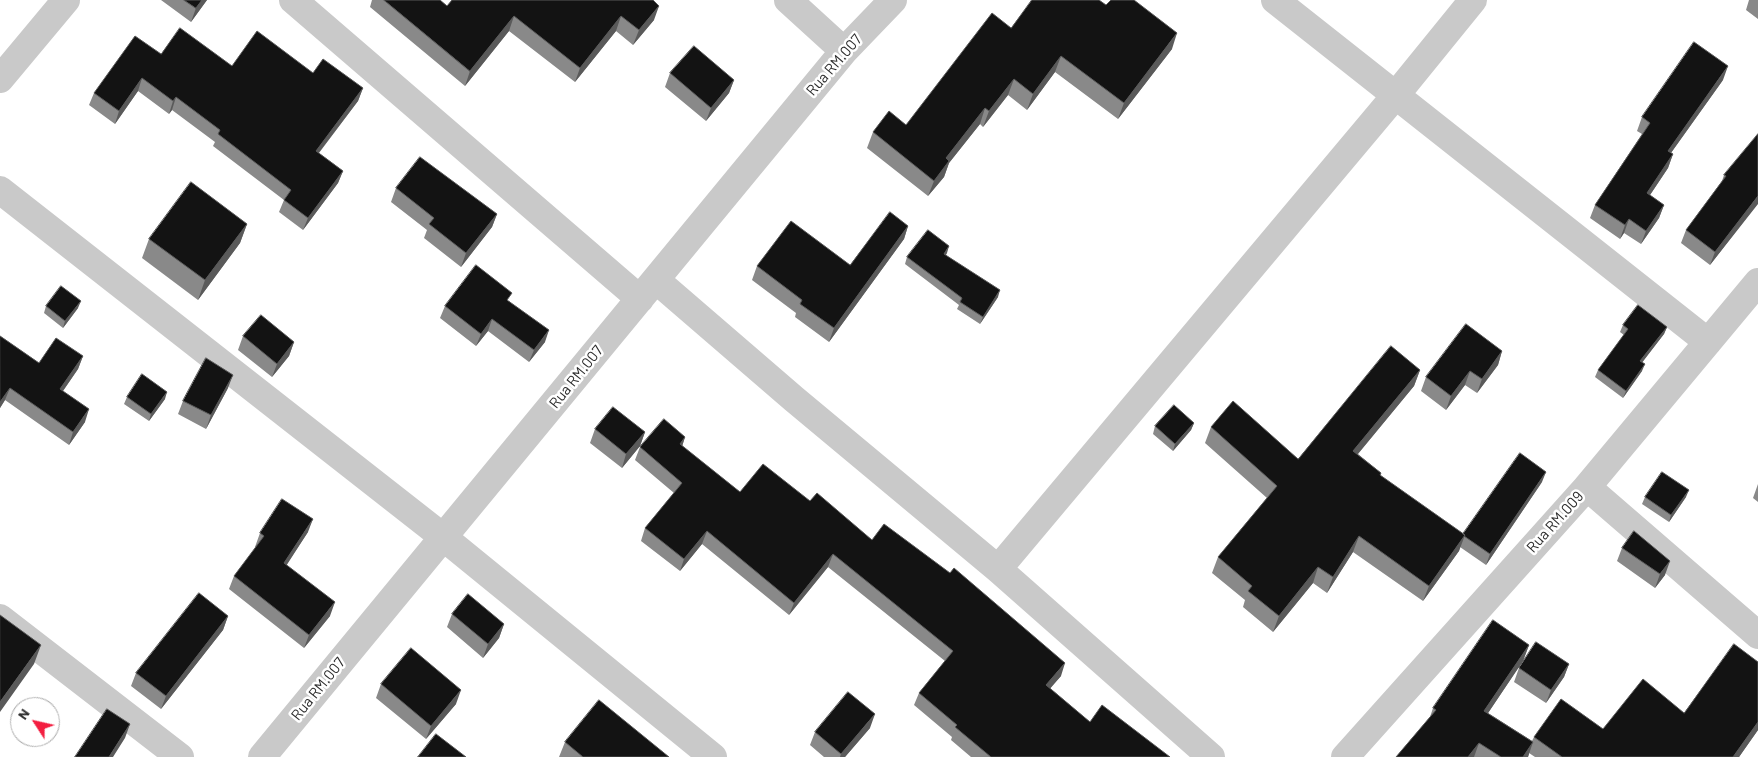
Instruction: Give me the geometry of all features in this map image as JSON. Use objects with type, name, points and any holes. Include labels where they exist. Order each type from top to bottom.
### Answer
[{"type":"street","points":[[0,79],[66,0]]},
{"type":"street","points":[[294,0],[648,289],[794,399],[998,569],[1211,757]]},
{"type":"street","points":[[788,0],[844,51]]},
{"type":"street","name":"Rua RM.007","points":[[262,757],[844,51],[893,0]]},
{"type":"street","points":[[1275,0],[1708,342]]},
{"type":"street","points":[[998,569],[1395,96],[1473,0]]},
{"type":"street","points":[[0,190],[443,537],[713,757]]},
{"type":"street","name":"Rua RM.009","points":[[1345,757],[1587,487],[1758,282]]},
{"type":"street","points":[[1587,487],[1758,636]]},
{"type":"street","points":[[0,618],[180,757]]},
{"type":"building","points":[[184,0],[202,0],[196,8]]},
{"type":"building","points":[[384,0],[440,0],[447,6],[452,0],[653,0],[659,6],[639,30],[621,16],[580,68],[514,16],[470,71]]},
{"type":"building","points":[[1032,0],[1099,0],[1106,5],[1111,0],[1134,0],[1177,33],[1124,103],[1061,56],[1033,94],[1014,79],[989,111],[985,108],[946,158],[949,161],[934,181],[873,132],[889,111],[906,125],[992,13],[1011,28]]},
{"type":"building","points":[[180,28],[232,66],[257,31],[313,73],[323,59],[363,88],[316,151],[343,171],[308,218],[284,200],[291,190],[218,134],[220,130],[176,97],[173,101],[142,78],[119,111],[94,93],[135,36],[161,54]]},
{"type":"building","points":[[1694,42],[1728,66],[1668,151],[1673,154],[1647,193],[1664,205],[1646,231],[1629,219],[1625,225],[1595,205],[1650,123],[1642,117]]},
{"type":"building","points":[[694,46],[734,80],[711,108],[670,73]]},
{"type":"building","points":[[1758,134],[1758,196],[1715,252],[1686,230],[1726,176],[1724,175]]},
{"type":"building","points":[[420,157],[497,214],[466,253],[429,224],[434,218],[396,188]]},
{"type":"building","points":[[191,182],[247,224],[205,280],[149,239]]},
{"type":"building","points":[[890,212],[908,226],[834,328],[800,304],[802,300],[757,266],[791,221],[850,265]]},
{"type":"building","points":[[928,230],[949,246],[944,254],[1000,290],[983,317],[960,302],[962,298],[907,257]]},
{"type":"building","points":[[476,265],[512,293],[507,300],[549,330],[534,350],[492,319],[481,334],[445,306]]},
{"type":"building","points":[[61,286],[81,301],[65,321],[46,306]]},
{"type":"building","points":[[1638,305],[1667,327],[1640,361],[1645,364],[1626,391],[1598,370],[1628,329],[1623,325]]},
{"type":"building","points":[[261,315],[294,342],[277,364],[243,336]]},
{"type":"building","points":[[1466,324],[1502,351],[1482,379],[1470,371],[1451,396],[1426,377]]},
{"type":"building","points":[[0,336],[39,363],[56,338],[83,356],[60,389],[89,409],[73,432],[10,388],[0,402]]},
{"type":"building","points":[[1391,346],[1420,370],[1353,451],[1381,473],[1380,475],[1465,535],[1429,586],[1359,536],[1333,577],[1318,567],[1279,616],[1248,591],[1252,586],[1218,557],[1277,486],[1211,427],[1233,401],[1298,459]]},
{"type":"building","points":[[206,358],[233,375],[211,415],[183,401]]},
{"type":"building","points":[[142,374],[167,392],[151,414],[127,397]]},
{"type":"building","points":[[1174,405],[1194,423],[1175,444],[1155,426]]},
{"type":"building","points":[[613,407],[645,432],[626,454],[595,429]]},
{"type":"building","points":[[664,419],[685,437],[680,444],[740,492],[763,464],[810,501],[817,493],[872,540],[884,524],[950,573],[954,568],[1065,663],[1046,685],[1090,722],[1102,705],[1170,757],[991,757],[919,693],[953,651],[833,554],[794,603],[707,531],[684,559],[645,528],[682,483],[640,447]]},
{"type":"building","points":[[1520,453],[1546,472],[1490,554],[1463,534]]},
{"type":"building","points":[[1662,472],[1689,490],[1671,515],[1645,497]]},
{"type":"building","points":[[282,499],[313,519],[284,563],[335,602],[309,635],[234,576],[264,536],[260,533]]},
{"type":"building","points":[[1634,531],[1670,561],[1660,574],[1622,548]]},
{"type":"building","points":[[199,593],[228,616],[166,696],[136,673]]},
{"type":"building","points":[[468,594],[504,624],[488,644],[452,614]]},
{"type":"building","points":[[0,615],[41,645],[0,702]]},
{"type":"building","points":[[1493,620],[1529,645],[1484,711],[1533,742],[1523,757],[1501,757],[1479,743],[1468,757],[1396,757],[1436,710],[1433,708]]},
{"type":"building","points":[[1536,642],[1569,664],[1551,690],[1519,668]]},
{"type":"building","points":[[1734,644],[1758,662],[1758,722],[1733,757],[1562,757],[1534,737],[1561,699],[1603,729],[1643,679],[1684,713]]},
{"type":"building","points":[[411,648],[461,690],[431,726],[381,684]]},
{"type":"building","points":[[848,692],[875,714],[841,754],[815,732]]},
{"type":"building","points":[[599,700],[669,757],[583,757],[565,742]]},
{"type":"building","points":[[107,709],[130,724],[109,757],[75,757]]},
{"type":"building","points":[[436,734],[466,757],[418,757]]}]
